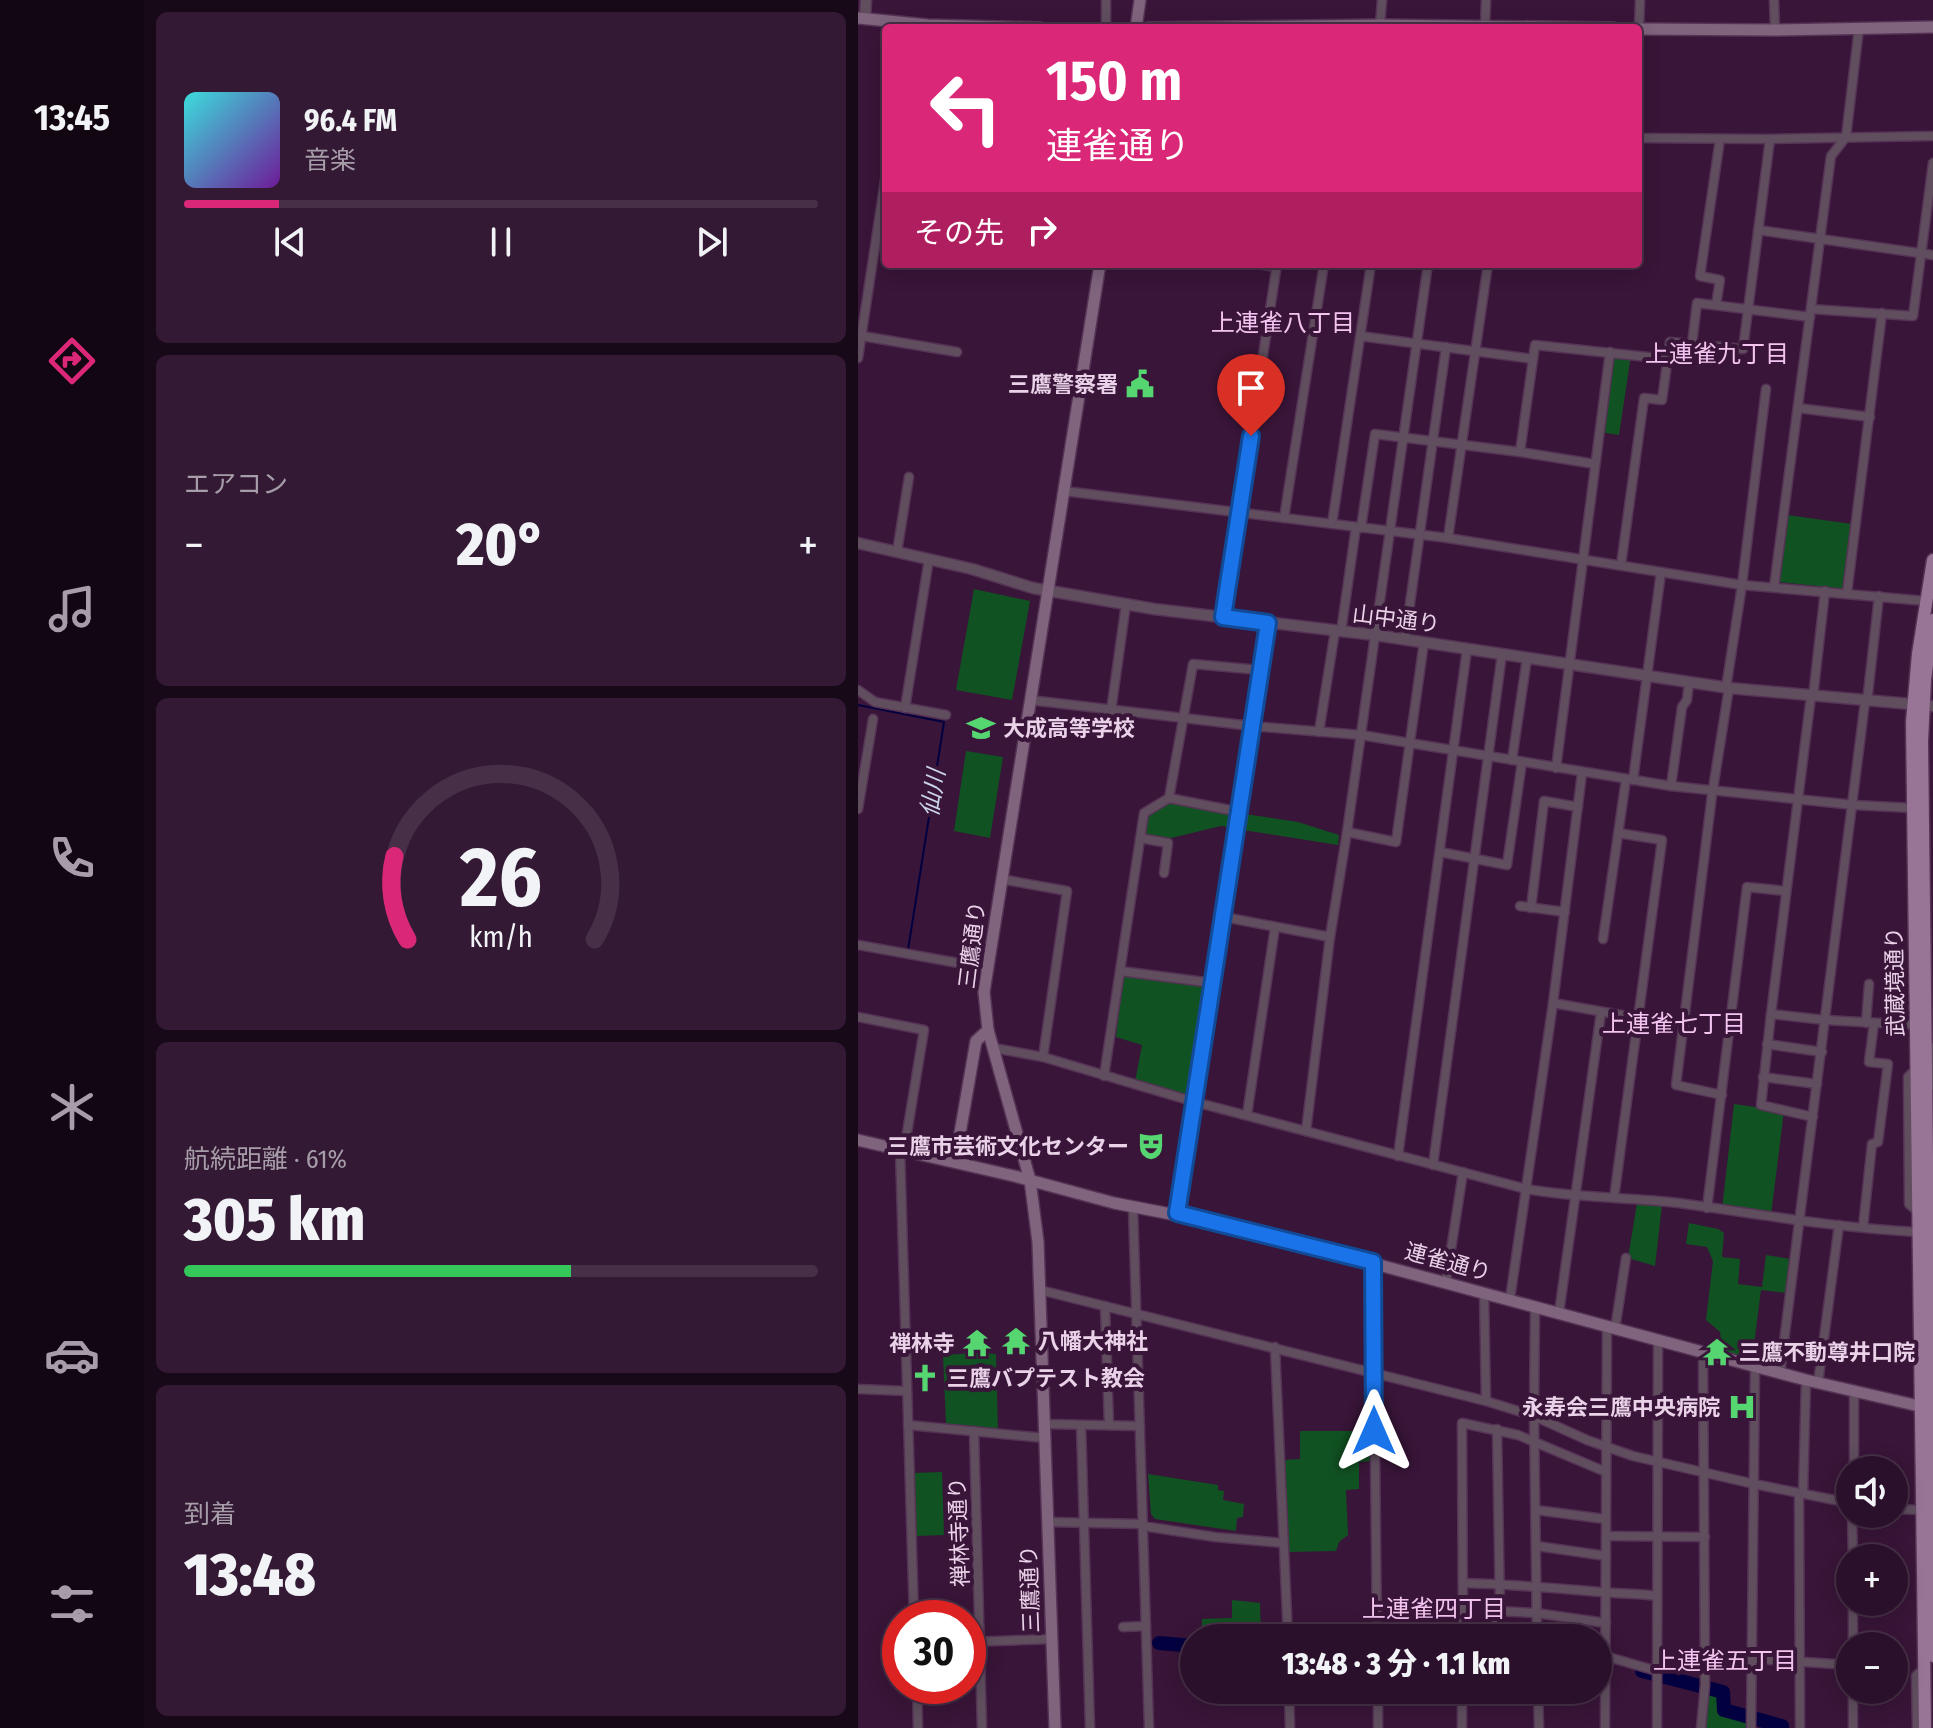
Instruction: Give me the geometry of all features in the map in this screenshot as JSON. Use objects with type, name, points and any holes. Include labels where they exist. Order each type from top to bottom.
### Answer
[{"type":"main road","points":[[1137,24],[1140,0]]},
{"type":"main road","points":[[862,19],[895,24]]},
{"type":"main road","points":[[1642,29],[1933,27]]},
{"type":"main road","name":"三鷹通り","points":[[1055,1728],[1038,1242],[1030,1180],[988,1030],[984,992],[1099,268]]},
{"type":"main road","name":"武蔵境通り","points":[[1927,1407],[1917,1232],[1915,1070],[1920,1025],[1923,885],[1928,852],[1928,771],[1923,705],[1926,601],[1933,560]]},
{"type":"main road","name":"武蔵境通り","points":[[1923,885],[1913,808],[1933,620]]},
{"type":"main road","name":"武蔵境通り","points":[[1920,1025],[1925,1042],[1929,1099],[1927,1407]]},
{"type":"main road","points":[[955,1162],[976,1041],[988,1030]]},
{"type":"main road","name":"連雀通り","points":[[858,1140],[1133,1207],[1177,1213],[1373,1262],[1854,1393],[1927,1407]]},
{"type":"main road","points":[[1927,1407],[1932,1483],[1933,1656]]},
{"type":"main road","points":[[1925,1728],[1921,1510],[1927,1407]]},
{"type":"street","points":[[862,19],[866,0]]},
{"type":"street","points":[[1106,0],[1106,24]]},
{"type":"street","points":[[1380,24],[1382,0]]},
{"type":"street","points":[[1485,24],[1486,0]]},
{"type":"street","points":[[1639,24],[1640,0]]},
{"type":"street","points":[[1774,0],[1775,30]]},
{"type":"street","points":[[1774,587],[1831,156],[1842,140],[1859,28]]},
{"type":"street","points":[[1642,138],[1829,137],[1842,140],[1933,136]]},
{"type":"street","points":[[1716,305],[1720,280],[1700,276],[1720,139]]},
{"type":"street","points":[[1621,565],[1644,398],[1662,400],[1670,342],[1743,349],[1770,139]]},
{"type":"street","points":[[1692,344],[1697,303],[1810,313],[1913,316],[1933,163]]},
{"type":"street","points":[[858,358],[882,201]]},
{"type":"street","points":[[1758,230],[1933,255]]},
{"type":"street","points":[[1223,617],[1276,268]]},
{"type":"street","points":[[1284,518],[1323,268]]},
{"type":"street","points":[[1332,524],[1370,268]]},
{"type":"street","points":[[1306,1131],[1330,937],[1427,268]]},
{"type":"street","points":[[1448,538],[1487,268]]},
{"type":"street","points":[[1847,593],[1882,313]]},
{"type":"street","points":[[862,336],[957,352]]},
{"type":"street","points":[[1360,336],[1533,359]]},
{"type":"street","points":[[1520,452],[1535,345],[1667,359]]},
{"type":"street","points":[[1405,639],[1446,347]]},
{"type":"street","points":[[1556,768],[1610,352]]},
{"type":"street","points":[[1722,1095],[1676,1085],[1766,389]]},
{"type":"street","points":[[1798,408],[1870,417]]},
{"type":"street","points":[[1319,732],[1375,434],[1462,443],[1595,464]]},
{"type":"street","points":[[897,552],[909,477]]},
{"type":"street","points":[[1064,491],[1448,538],[1742,585],[1926,601]]},
{"type":"street","name":"山中通り","points":[[858,543],[1047,591],[1126,604],[1405,639],[1728,688],[1923,705]]},
{"type":"street","points":[[905,708],[929,559]]},
{"type":"street","points":[[1603,939],[1618,833],[1647,677],[1661,572]]},
{"type":"street","points":[[1813,1117],[1761,1105],[1825,591]]},
{"type":"street","points":[[1780,1373],[1879,596]]},
{"type":"street","points":[[1111,711],[1126,604]]},
{"type":"street","points":[[1177,1213],[1268,623]]},
{"type":"street","points":[[1347,832],[1396,842],[1424,642]]},
{"type":"street","points":[[1398,1156],[1467,649]]},
{"type":"street","points":[[1433,1165],[1502,654]]},
{"type":"street","points":[[1440,852],[1507,865],[1527,658]]},
{"type":"street","points":[[1169,798],[1193,664],[1260,670]]},
{"type":"street","points":[[1671,786],[1682,707],[1687,700],[1689,682]]},
{"type":"street","points":[[858,690],[875,702],[946,715]]},
{"type":"street","points":[[1030,700],[1182,719],[1361,735],[1671,786],[1913,808]]},
{"type":"street","points":[[858,809],[873,719]]},
{"type":"street","points":[[1510,1299],[1553,1003],[1582,773]]},
{"type":"street","points":[[1104,1076],[1144,813],[1169,798],[1240,812]]},
{"type":"street","points":[[1531,908],[1544,801],[1578,807]]},
{"type":"street","points":[[1614,1198],[1662,840],[1618,833]]},
{"type":"street","points":[[1140,838],[1168,843],[1164,873]]},
{"type":"street","points":[[1001,879],[1067,891],[1043,1057]]},
{"type":"street","points":[[1707,1208],[1747,887],[1786,891]]},
{"type":"street","points":[[1520,906],[1565,912]]},
{"type":"street","points":[[1224,917],[1330,937]]},
{"type":"street","points":[[1247,1115],[1275,927]]},
{"type":"street","points":[[858,945],[986,968]]},
{"type":"street","points":[[1120,971],[1213,983]]},
{"type":"street","points":[[1863,1227],[1872,1144],[1878,1142],[1888,1064],[1869,1062],[1869,984]]},
{"type":"street","points":[[1553,1003],[1638,1018]]},
{"type":"street","points":[[1559,1313],[1601,1012]]},
{"type":"street","points":[[1771,1014],[1920,1025]]},
{"type":"street","points":[[858,1017],[924,1030],[902,1150],[913,1600]]},
{"type":"street","points":[[1925,1042],[1931,1046],[1933,1054],[1933,1086]]},
{"type":"street","points":[[1767,1044],[1822,1052]]},
{"type":"street","points":[[994,1048],[1043,1057],[1195,1102],[1526,1189],[1917,1232]]},
{"type":"street","points":[[1763,1077],[1817,1084]]},
{"type":"street","points":[[1446,1282],[1463,1172]]},
{"type":"street","points":[[1133,1207],[1149,1728]]},
{"type":"street","points":[[1800,1728],[1801,1494],[1812,1382],[1839,1225]]},
{"type":"street","points":[[1500,1611],[1606,1623],[1606,1448],[1611,1327],[1626,1258]]},
{"type":"street","points":[[1373,1262],[1377,1624]]},
{"type":"street","points":[[1040,1290],[1486,1401],[1534,1416],[1606,1448],[1657,1462],[1836,1500]]},
{"type":"street","points":[[1484,1292],[1486,1401]]},
{"type":"street","points":[[1105,1306],[1109,1425]]},
{"type":"street","points":[[1535,1306],[1536,1624]]},
{"type":"street","points":[[1657,1728],[1658,1340]]},
{"type":"street","points":[[1275,1347],[1287,1624]]},
{"type":"street","points":[[1701,1728],[1705,1685],[1703,1352]]},
{"type":"street","points":[[1751,1720],[1755,1366]]},
{"type":"street","points":[[858,1389],[906,1391]]},
{"type":"street","points":[[1854,1393],[1854,1456]]},
{"type":"street","points":[[1463,1624],[1462,1423],[1497,1429],[1606,1472]]},
{"type":"street","points":[[1045,1424],[1140,1426]]},
{"type":"street","points":[[908,1425],[1045,1438]]},
{"type":"street","points":[[1081,1425],[1090,1728]]},
{"type":"street","points":[[1497,1429],[1500,1584],[1497,1624]]},
{"type":"street","name":"禅林寺通り","points":[[974,1431],[979,1600]]},
{"type":"street","points":[[1536,1510],[1605,1519]]},
{"type":"street","points":[[1908,1510],[1921,1510]]},
{"type":"street","points":[[1048,1522],[1143,1525],[1215,1537],[1283,1543]]},
{"type":"street","points":[[1606,1536],[1705,1537]]},
{"type":"street","points":[[1537,1546],[1606,1556]]},
{"type":"street","points":[[1463,1583],[1538,1585],[1657,1596]]},
{"type":"street","points":[[1123,1627],[1146,1626]]},
{"type":"street","points":[[986,1641],[1052,1639]]},
{"type":"street","points":[[1682,1654],[1836,1664]]},
{"type":"street","points":[[1612,1662],[1657,1675]]},
{"type":"street","points":[[1917,1728],[1916,1676],[1924,1668]]},
{"type":"street","points":[[917,1704],[918,1728]]},
{"type":"street","name":"禅林寺通り","points":[[981,1704],[982,1728]]},
{"type":"street","points":[[1289,1704],[1290,1728]]},
{"type":"street","points":[[1378,1704],[1378,1728]]},
{"type":"street","points":[[1462,1704],[1462,1728]]},
{"type":"street","points":[[1538,1704],[1539,1728]]},
{"type":"street","points":[[1604,1704],[1605,1728]]},
{"type":"street","points":[[1853,1704],[1853,1728]]},
{"type":"green space","points":[[1610,352],[1631,355],[1619,435],[1600,432]]},
{"type":"green space","points":[[1787,515],[1852,524],[1845,589],[1779,582]]},
{"type":"green space","points":[[974,589],[1030,601],[1012,700],[956,690]]},
{"type":"green space","points":[[966,751],[1003,757],[990,838],[954,831]]},
{"type":"green space","points":[[1168,801],[1237,813],[1235,828],[1221,826],[1167,839],[1144,836],[1147,816]]},
{"type":"green space","points":[[1245,814],[1298,822],[1339,835],[1338,845],[1243,830]]},
{"type":"green space","points":[[1123,974],[1208,985],[1192,1097],[1135,1082],[1142,1045],[1116,1037]]},
{"type":"green space","points":[[1734,1104],[1784,1111],[1771,1215],[1722,1209]]},
{"type":"green space","points":[[1637,1203],[1662,1205],[1655,1266],[1628,1258]]},
{"type":"green space","points":[[1689,1223],[1724,1233],[1722,1257],[1740,1259],[1738,1284],[1762,1287],[1766,1255],[1791,1259],[1787,1293],[1761,1290],[1752,1360],[1723,1353],[1720,1332],[1706,1320],[1713,1261],[1707,1247],[1686,1244]]},
{"type":"green space","points":[[996,1354],[998,1431],[946,1424],[943,1355]]},
{"type":"green space","points":[[1300,1431],[1371,1431],[1372,1461],[1359,1462],[1359,1489],[1346,1490],[1348,1535],[1339,1542],[1336,1551],[1287,1552],[1283,1460],[1300,1459]]},
{"type":"green space","points":[[942,1472],[944,1535],[916,1536],[914,1473]]},
{"type":"green space","points":[[1148,1474],[1218,1485],[1218,1490],[1224,1491],[1223,1500],[1244,1504],[1243,1517],[1237,1518],[1236,1531],[1155,1519],[1151,1514]]},
{"type":"green space","points":[[1232,1600],[1260,1603],[1261,1624],[1202,1624],[1202,1619],[1232,1618]]},
{"type":"green space","points":[[1707,1694],[1722,1698],[1723,1714],[1746,1721],[1746,1728],[1705,1728]]},
{"type":"waterway","name":"仙川","points":[[858,705],[944,722],[908,950]]},
{"type":"waterway","name":"仙川","points":[[1159,1643],[1180,1645]]},
{"type":"waterway","name":"仙川","points":[[1642,1671],[1723,1692],[1724,1710],[1782,1728]]},
{"type":"place","name":"三鷹警察署","points":[[1140,384]]},
{"type":"place","name":"大成高等学校","points":[[981,728]]},
{"type":"place","name":"三鷹市芸術文化センター","points":[[1151,1146]]},
{"type":"place","name":"八幡大神社","points":[[1016,1341]]},
{"type":"place","name":"禅林寺","points":[[977,1343]]},
{"type":"place","name":"三鷹不動尊井口院","points":[[1717,1352]]},
{"type":"place","name":"三鷹バプテスト教会","points":[[925,1378]]},
{"type":"place","name":"永寿会三鷹中央病院","points":[[1742,1407]]},
{"type":"district","name":"上連雀八丁目","points":[[1283,323]]},
{"type":"district","name":"上連雀九丁目","points":[[1717,354]]},
{"type":"district","name":"上連雀七丁目","points":[[1674,1024]]},
{"type":"district","name":"上連雀四丁目","points":[[1434,1609]]},
{"type":"district","name":"上連雀五丁目","points":[[1725,1661]]},
{"type":"route","points":[[1251,436],[1223,617],[1268,623],[1177,1213],[1373,1262],[1374,1431]]}]
